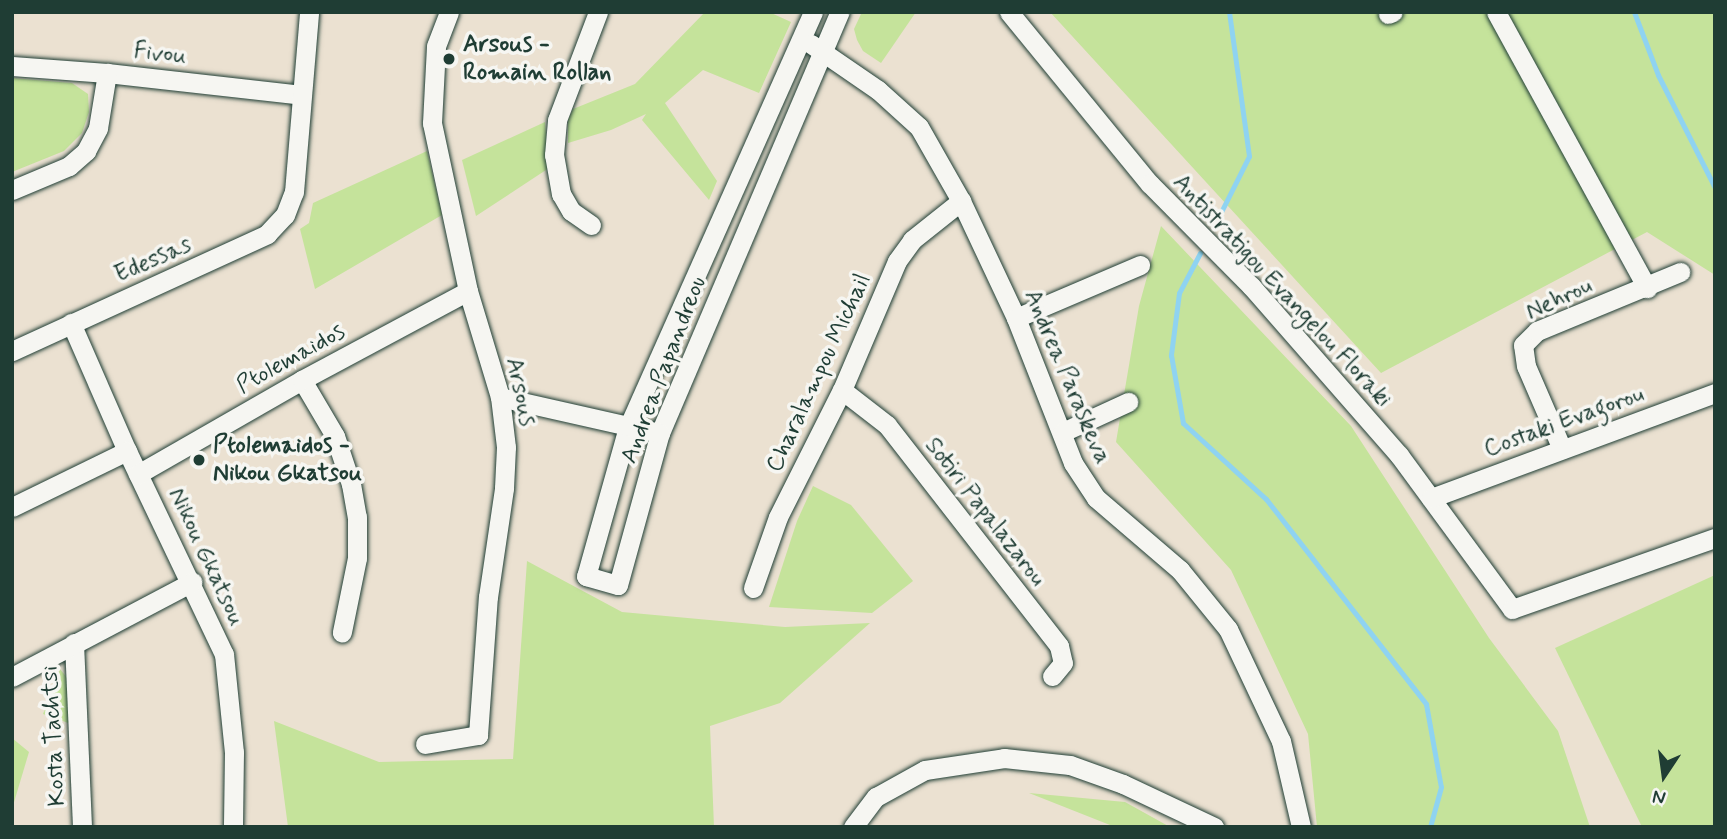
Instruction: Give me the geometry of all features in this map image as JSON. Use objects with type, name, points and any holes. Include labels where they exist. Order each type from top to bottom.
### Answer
[{"type":"street","points":[[302,95],[309,12]]},
{"type":"street","name":"Arsous","points":[[425,744],[478,735],[488,597],[504,488],[506,447],[500,397],[468,291],[432,123],[436,47],[449,12]]},
{"type":"street","points":[[591,225],[571,211],[561,194],[554,155],[557,120],[598,12]]},
{"type":"street","name":"Andrea Papandreou","points":[[813,12],[628,427],[586,576],[618,585],[660,433],[839,12]]},
{"type":"street","name":"Antistratigou Evangelou Floraki","points":[[1009,12],[1150,184],[1251,286],[1399,455],[1512,609],[1715,538]]},
{"type":"street","points":[[1496,12],[1647,288]]},
{"type":"street","name":"Andrea Paraskeva","points":[[801,39],[823,49],[878,90],[919,127],[961,201],[1016,318],[1073,463],[1096,498],[1180,570],[1228,629],[1281,741],[1297,825]]},
{"type":"street","name":"Fivou","points":[[12,66],[107,73],[302,95]]},
{"type":"street","points":[[12,190],[69,166],[86,151],[98,128],[107,73]]},
{"type":"street","name":"Edessas","points":[[12,351],[267,234],[285,215],[294,192],[302,95]]},
{"type":"street","name":"Charalampou Michail","points":[[753,588],[778,517],[842,390],[897,261],[912,240],[961,201]]},
{"type":"street","points":[[1016,318],[1140,265]]},
{"type":"street","name":"Nehrou","points":[[1562,449],[1526,366],[1523,345],[1537,331],[1647,288],[1680,272]]},
{"type":"street","name":"Ptolemaidos","points":[[138,474],[302,380],[468,291]]},
{"type":"street","name":"Nikou Gkatsou","points":[[71,323],[127,451],[225,654],[234,752],[233,827]]},
{"type":"street","points":[[302,380],[335,436],[351,484],[357,517],[357,558],[342,632]]},
{"type":"street","name":"Sotiri Papalazarou","points":[[842,390],[887,425],[1059,646],[1063,663],[1052,676]]},
{"type":"street","name":"Costaki Evagorou","points":[[1431,498],[1715,393]]},
{"type":"street","points":[[500,397],[660,433]]},
{"type":"street","points":[[1063,432],[1128,402]]},
{"type":"street","points":[[12,507],[127,451]]},
{"type":"street","points":[[12,677],[191,582]]},
{"type":"street","name":"Kosta Tachtsi","points":[[74,643],[82,827]]},
{"type":"street","points":[[853,827],[876,797],[925,770],[1004,758],[1070,765],[1123,784],[1214,827]]},
{"type":"green space","points":[[705,12],[769,12],[791,22],[759,93],[703,70],[665,103],[717,181],[709,200],[642,120],[646,114],[611,130],[568,143],[568,120],[573,109],[635,84]]},
{"type":"green space","points":[[862,12],[916,12],[881,63],[863,51],[857,40],[854,29]]},
{"type":"green space","points":[[1050,12],[1715,12],[1715,275],[1647,232],[1381,373]]},
{"type":"green space","points":[[12,78],[72,83],[88,94],[89,112],[82,133],[64,151],[12,172]]},
{"type":"green space","points":[[545,122],[549,168],[476,216],[462,160]]},
{"type":"green space","points":[[427,151],[442,215],[315,289],[300,229],[309,223],[313,203]]},
{"type":"green space","points":[[1161,226],[1351,426],[1489,638],[1558,731],[1590,827],[1317,827],[1308,734],[1231,570],[1116,442],[1139,306]]},
{"type":"green space","points":[[813,486],[851,505],[913,581],[872,613],[769,607],[797,521]]},
{"type":"green space","points":[[527,561],[622,612],[785,627],[870,623],[780,703],[710,726],[714,827],[288,827],[274,721],[379,762],[513,759]]},
{"type":"green space","points":[[1715,575],[1715,827],[1642,827],[1555,648]]},
{"type":"green space","points":[[60,669],[68,679],[71,724],[43,714]]},
{"type":"green space","points":[[12,738],[29,752],[12,809]]},
{"type":"green space","points":[[1029,793],[1125,802],[1170,827],[1115,827]]},
{"type":"waterway","points":[[1218,218],[1249,156],[1229,12]]},
{"type":"waterway","points":[[1634,12],[1658,75],[1715,188]]},
{"type":"waterway","points":[[1200,253],[1179,293],[1171,355],[1183,423],[1266,499],[1426,704],[1441,787],[1430,827]]},
{"type":"place","name":"Arsous - Romain Rollan","points":[[449,59]]},
{"type":"place","name":"Ptolemaidos - Nikou Gkatsou","points":[[199,460]]}]
